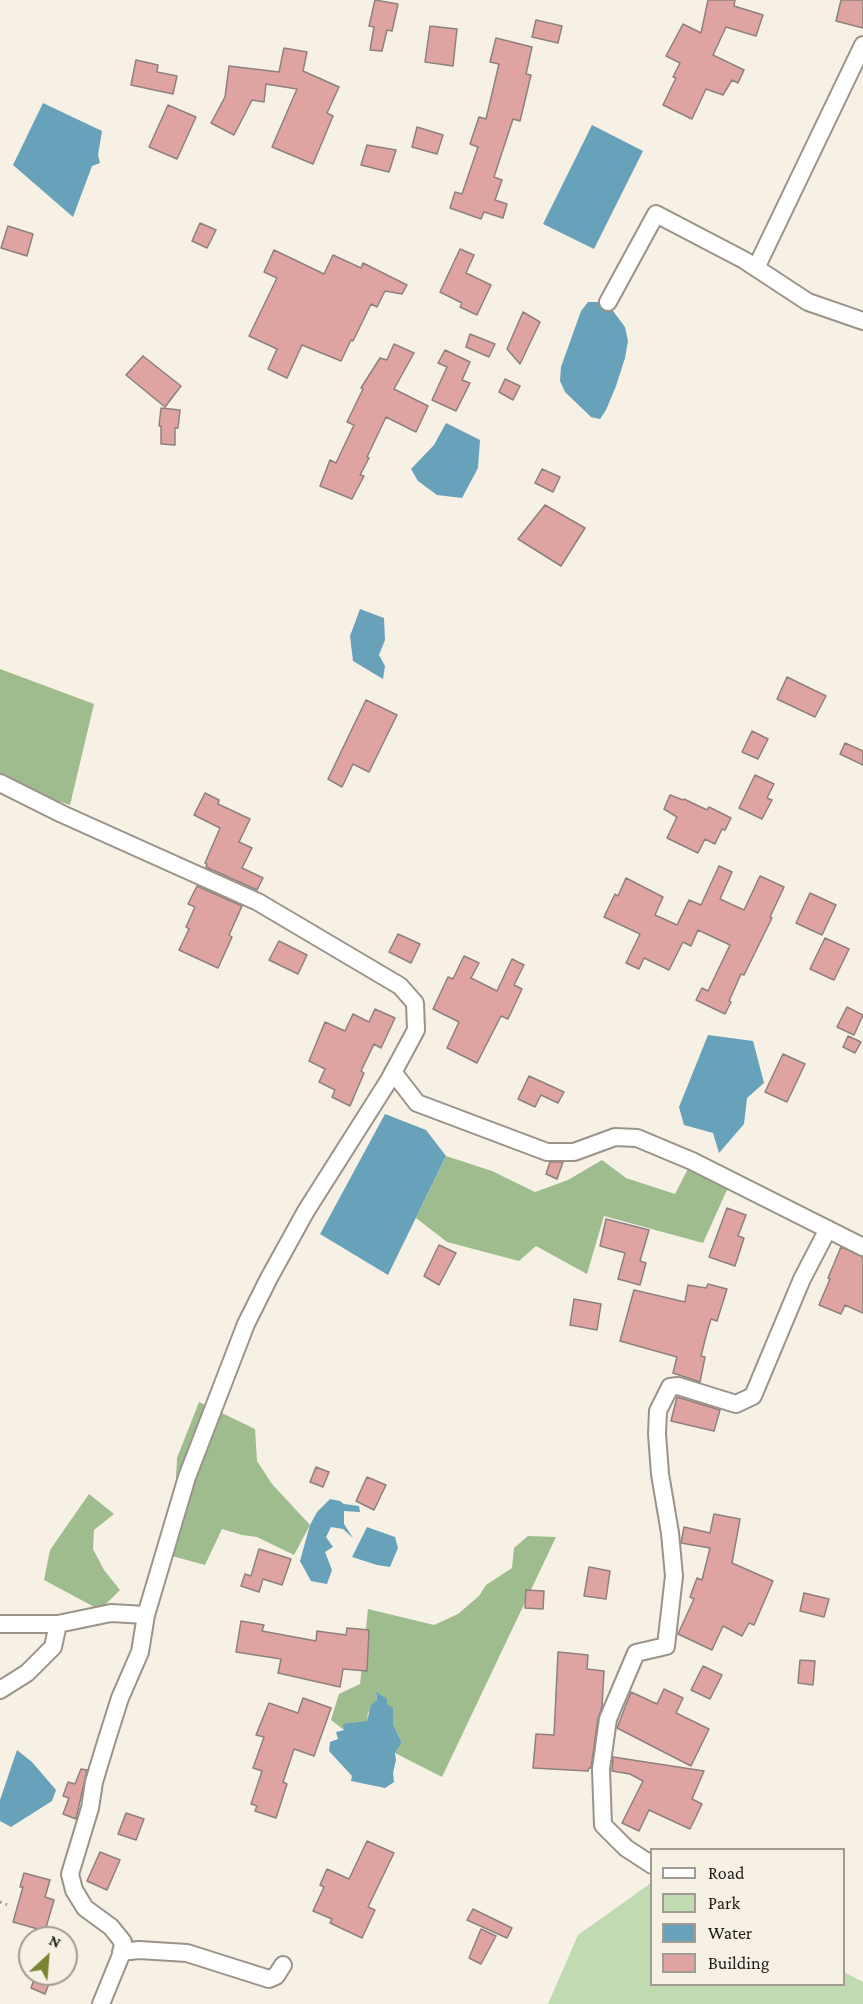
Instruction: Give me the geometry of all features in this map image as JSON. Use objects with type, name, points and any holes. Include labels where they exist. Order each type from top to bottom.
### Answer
[{"type":"street","points":[[756,268],[863,45]]},
{"type":"street","points":[[608,302],[656,214],[744,260],[808,302],[863,321]]},
{"type":"street","points":[[0,783],[62,814],[258,902],[400,986],[415,1003],[416,1030],[393,1072],[306,1211],[246,1324],[187,1476],[146,1615],[140,1652],[120,1698],[107,1739],[94,1782],[90,1808],[70,1874],[74,1890],[85,1908],[111,1927],[123,1942],[100,2004]]},
{"type":"street","points":[[393,1072],[417,1103],[547,1152],[574,1152],[615,1137],[637,1138],[692,1161],[863,1246]]},
{"type":"street","points":[[650,1863],[626,1848],[603,1825],[601,1769],[608,1719],[636,1653],[666,1646],[674,1576],[670,1533],[660,1474],[658,1411],[670,1387],[678,1386],[736,1404],[753,1396],[802,1279],[828,1229]]},
{"type":"street","points":[[0,1624],[58,1624],[111,1613],[146,1615]]},
{"type":"street","points":[[0,1689],[27,1673],[53,1647],[58,1624]]},
{"type":"street","points":[[121,1952],[139,1950],[187,1953],[269,1978],[276,1976],[283,1965]]},
{"type":"path","points":[[0,1902],[8,1905]]},
{"type":"green space","points":[[0,669],[94,704],[70,805],[0,781]]},
{"type":"green space","points":[[446,1156],[492,1171],[535,1192],[568,1180],[602,1160],[626,1178],[675,1194],[692,1161],[731,1181],[703,1243],[604,1216],[587,1274],[536,1246],[519,1261],[447,1242],[416,1218]]},
{"type":"green space","points":[[199,1402],[255,1429],[257,1461],[272,1484],[310,1525],[294,1555],[257,1537],[222,1529],[205,1565],[172,1556],[177,1458]]},
{"type":"green space","points":[[89,1494],[114,1514],[94,1530],[93,1549],[104,1570],[120,1590],[100,1610],[44,1580],[50,1550]]},
{"type":"green space","points":[[528,1536],[556,1537],[442,1777],[395,1753],[402,1743],[387,1704],[376,1693],[377,1700],[368,1713],[367,1721],[344,1730],[331,1720],[339,1694],[360,1684],[368,1609],[434,1625],[458,1614],[479,1596],[486,1585],[512,1568],[514,1548]]},
{"type":"green space","points":[[650,1884],[650,1986],[845,1986],[845,1973],[863,1982],[863,2004],[548,2004],[578,1935]]},
{"type":"water","points":[[43,103],[102,131],[98,155],[100,163],[92,166],[73,217],[13,165]]},
{"type":"water","points":[[592,125],[643,151],[594,249],[543,224]]},
{"type":"water","points":[[588,302],[598,302],[613,311],[625,327],[628,341],[616,386],[600,419],[591,417],[565,392],[560,381],[561,367],[581,311]]},
{"type":"water","points":[[446,423],[480,440],[478,468],[462,498],[437,495],[418,481],[411,469],[434,445]]},
{"type":"water","points":[[360,609],[384,618],[385,640],[379,655],[385,666],[383,679],[353,661],[350,636]]},
{"type":"water","points":[[708,1035],[753,1041],[764,1083],[747,1098],[744,1124],[719,1153],[713,1133],[684,1125],[679,1107]]},
{"type":"water","points":[[385,1114],[426,1130],[446,1156],[388,1275],[320,1234]]},
{"type":"water","points":[[330,1499],[359,1506],[360,1512],[344,1511],[344,1524],[353,1538],[343,1529],[331,1527],[326,1537],[333,1547],[325,1552],[332,1570],[327,1584],[311,1581],[300,1561],[310,1525],[317,1512]]},
{"type":"water","points":[[367,1527],[395,1537],[398,1548],[390,1567],[352,1557]]},
{"type":"water","points":[[376,1692],[387,1699],[387,1704],[393,1708],[393,1724],[402,1743],[395,1753],[394,1782],[385,1788],[351,1781],[352,1776],[329,1751],[330,1742],[338,1739],[336,1732],[344,1730],[343,1724],[367,1721],[371,1705],[377,1700]]},
{"type":"water","points":[[17,1750],[32,1762],[56,1790],[52,1801],[11,1827],[0,1821],[0,1800]]},
{"type":"building","points":[[375,0],[398,4],[392,31],[387,30],[382,51],[370,50],[374,27],[369,26]]},
{"type":"building","points":[[708,0],[735,0],[734,6],[763,15],[756,36],[726,27],[713,55],[744,70],[738,83],[732,80],[723,95],[706,89],[692,119],[663,105],[676,78],[673,77],[680,63],[666,56],[683,24],[701,33]]},
{"type":"building","points":[[841,0],[863,0],[863,28],[836,21]]},
{"type":"building","points":[[536,20],[562,26],[558,43],[532,37]]},
{"type":"building","points":[[430,26],[457,29],[453,66],[425,62]]},
{"type":"building","points":[[496,38],[532,47],[526,74],[531,75],[520,121],[513,119],[494,177],[502,180],[495,200],[507,204],[503,218],[484,212],[481,219],[450,208],[455,192],[462,194],[478,147],[470,144],[479,117],[486,119],[499,64],[490,62]]},
{"type":"building","points":[[284,48],[307,52],[303,71],[339,87],[327,113],[333,116],[313,164],[272,147],[297,89],[266,84],[264,102],[252,100],[234,135],[211,123],[225,97],[229,66],[279,72]]},
{"type":"building","points":[[136,60],[158,65],[157,72],[177,76],[173,94],[131,85]]},
{"type":"building","points":[[168,105],[196,117],[177,159],[149,147]]},
{"type":"building","points":[[417,127],[443,135],[437,154],[412,147]]},
{"type":"building","points":[[367,145],[396,150],[389,172],[361,165]]},
{"type":"building","points":[[200,223],[216,230],[207,248],[192,241]]},
{"type":"building","points":[[8,226],[33,234],[27,256],[1,248]]},
{"type":"building","points":[[460,249],[474,255],[466,273],[491,285],[477,315],[460,307],[462,303],[440,292]]},
{"type":"building","points":[[274,250],[324,274],[333,255],[361,268],[363,263],[407,285],[402,294],[385,291],[377,307],[371,304],[341,361],[302,345],[287,378],[268,369],[277,349],[249,336],[277,278],[264,272]]},
{"type":"building","points":[[523,312],[540,322],[520,364],[507,349]]},
{"type":"building","points":[[470,334],[495,344],[489,357],[466,347]]},
{"type":"building","points":[[394,344],[414,353],[394,389],[428,406],[416,432],[386,417],[360,475],[364,476],[352,499],[320,486],[330,460],[336,463],[354,425],[347,422],[363,389],[361,388],[380,358],[387,360]]},
{"type":"building","points":[[445,350],[470,362],[462,380],[470,383],[456,411],[432,400],[447,367],[438,363]]},
{"type":"building","points":[[143,356],[181,386],[165,407],[126,375]]},
{"type":"building","points":[[505,379],[520,386],[513,400],[499,392]]},
{"type":"building","points":[[161,408],[180,410],[178,428],[175,428],[175,445],[161,444],[161,426],[159,426]]},
{"type":"building","points":[[542,469],[560,477],[553,492],[535,483]]},
{"type":"building","points":[[545,505],[585,528],[561,566],[518,539]]},
{"type":"building","points":[[787,677],[826,696],[815,717],[777,699]]},
{"type":"building","points":[[366,700],[397,715],[369,772],[353,764],[342,787],[328,779]]},
{"type":"building","points":[[752,731],[768,739],[758,759],[742,752]]},
{"type":"building","points":[[845,743],[863,751],[863,765],[840,754]]},
{"type":"building","points":[[755,775],[774,784],[767,798],[772,800],[762,819],[739,808]]},
{"type":"building","points":[[205,793],[219,800],[218,804],[250,819],[239,842],[252,848],[242,868],[263,878],[257,890],[206,867],[205,863],[220,828],[194,815]]},
{"type":"building","points":[[670,795],[707,810],[709,807],[731,818],[725,830],[722,829],[715,844],[705,839],[698,853],[667,838],[677,817],[664,809]]},
{"type":"building","points":[[719,866],[732,872],[720,899],[744,910],[760,876],[784,887],[770,917],[772,918],[744,975],[741,974],[725,1014],[696,1000],[702,988],[708,991],[730,945],[698,930],[691,946],[683,942],[669,970],[644,958],[639,969],[626,963],[640,934],[604,917],[615,894],[618,896],[626,878],[663,897],[655,915],[677,925],[689,900],[701,905]]},
{"type":"building","points":[[197,886],[242,906],[229,935],[232,937],[218,968],[179,950],[189,929],[186,927],[195,907],[188,904]]},
{"type":"building","points":[[810,893],[836,905],[822,935],[796,923]]},
{"type":"building","points":[[398,934],[420,944],[411,963],[389,952]]},
{"type":"building","points":[[825,938],[849,949],[834,980],[810,969]]},
{"type":"building","points":[[279,941],[307,955],[298,974],[269,960]]},
{"type":"building","points":[[464,956],[479,963],[471,978],[497,991],[512,959],[524,965],[514,985],[522,989],[508,1019],[501,1016],[477,1063],[447,1048],[459,1022],[433,1009],[448,977],[453,979]]},
{"type":"building","points":[[847,1007],[863,1015],[854,1035],[837,1027]]},
{"type":"building","points":[[375,1009],[395,1018],[381,1048],[374,1044],[361,1071],[364,1073],[350,1106],[332,1097],[335,1090],[319,1082],[325,1069],[309,1061],[325,1022],[345,1031],[353,1014],[369,1022]]},
{"type":"building","points":[[848,1036],[861,1042],[855,1053],[843,1047]]},
{"type":"building","points":[[783,1054],[805,1064],[787,1102],[765,1092]]},
{"type":"building","points":[[529,1076],[564,1092],[558,1103],[541,1095],[535,1107],[518,1099]]},
{"type":"building","points":[[550,1162],[563,1162],[557,1179],[546,1174]]},
{"type":"building","points":[[727,1208],[746,1215],[738,1236],[744,1238],[735,1266],[709,1257]]},
{"type":"building","points":[[606,1219],[649,1230],[640,1261],[646,1263],[640,1285],[618,1279],[625,1253],[600,1246]]},
{"type":"building","points":[[439,1245],[456,1253],[439,1285],[424,1276]]},
{"type":"building","points":[[841,1247],[863,1257],[863,1313],[845,1305],[841,1314],[819,1305]]},
{"type":"building","points":[[708,1284],[727,1289],[717,1321],[711,1319],[707,1332],[701,1356],[705,1357],[700,1382],[673,1373],[677,1357],[620,1341],[634,1290],[685,1302],[688,1285],[706,1288]]},
{"type":"building","points":[[574,1299],[601,1304],[597,1330],[570,1325]]},
{"type":"building","points":[[677,1397],[720,1410],[714,1431],[671,1421]]},
{"type":"building","points":[[316,1467],[329,1472],[323,1487],[310,1482]]},
{"type":"building","points":[[367,1477],[386,1485],[374,1510],[356,1501]]},
{"type":"building","points":[[714,1514],[740,1519],[732,1563],[773,1581],[754,1625],[749,1623],[742,1636],[723,1626],[712,1650],[678,1634],[694,1599],[690,1597],[697,1578],[702,1580],[710,1548],[681,1543],[684,1527],[710,1533]]},
{"type":"building","points":[[259,1549],[291,1559],[282,1585],[263,1579],[259,1592],[241,1586],[245,1574],[251,1576]]},
{"type":"building","points":[[589,1567],[610,1571],[606,1599],[584,1596]]},
{"type":"building","points":[[526,1590],[544,1591],[543,1609],[525,1608]]},
{"type":"building","points":[[804,1593],[829,1599],[824,1617],[800,1611]]},
{"type":"building","points":[[241,1621],[264,1625],[262,1631],[316,1641],[317,1631],[346,1635],[347,1628],[369,1630],[367,1671],[343,1669],[340,1687],[278,1673],[281,1659],[236,1652]]},
{"type":"building","points":[[558,1652],[588,1655],[587,1669],[604,1671],[602,1707],[598,1718],[591,1768],[588,1771],[533,1768],[536,1734],[554,1735]]},
{"type":"building","points":[[800,1660],[815,1661],[813,1685],[798,1683]]},
{"type":"building","points":[[703,1666],[722,1675],[710,1699],[691,1690]]},
{"type":"building","points":[[664,1689],[683,1698],[676,1713],[709,1729],[691,1766],[617,1728],[631,1692],[657,1704]]},
{"type":"building","points":[[303,1698],[331,1708],[314,1756],[294,1749],[283,1782],[287,1784],[276,1818],[255,1811],[257,1806],[251,1804],[262,1771],[253,1768],[264,1737],[256,1735],[269,1703],[298,1713]]},
{"type":"building","points":[[613,1757],[704,1771],[692,1799],[702,1804],[690,1829],[649,1810],[639,1831],[622,1823],[643,1781],[630,1774],[612,1771]]},
{"type":"building","points":[[81,1769],[87,1770],[76,1819],[63,1814],[69,1798],[63,1796],[68,1782],[75,1784]]},
{"type":"building","points":[[126,1813],[144,1819],[136,1840],[118,1834]]},
{"type":"building","points":[[367,1841],[394,1853],[368,1907],[375,1910],[362,1938],[330,1923],[332,1919],[313,1911],[324,1887],[320,1885],[327,1869],[349,1879]]},
{"type":"building","points":[[100,1852],[120,1860],[107,1890],[87,1881]]},
{"type":"building","points":[[24,1873],[50,1880],[45,1897],[54,1900],[46,1926],[27,1926],[13,1922],[23,1887],[20,1887]]},
{"type":"building","points":[[473,1909],[512,1928],[507,1938],[467,1920]]},
{"type":"building","points":[[481,1929],[496,1936],[481,1964],[469,1958]]},
{"type":"building","points":[[32,1986],[48,1986],[45,1994],[31,1988]]}]
